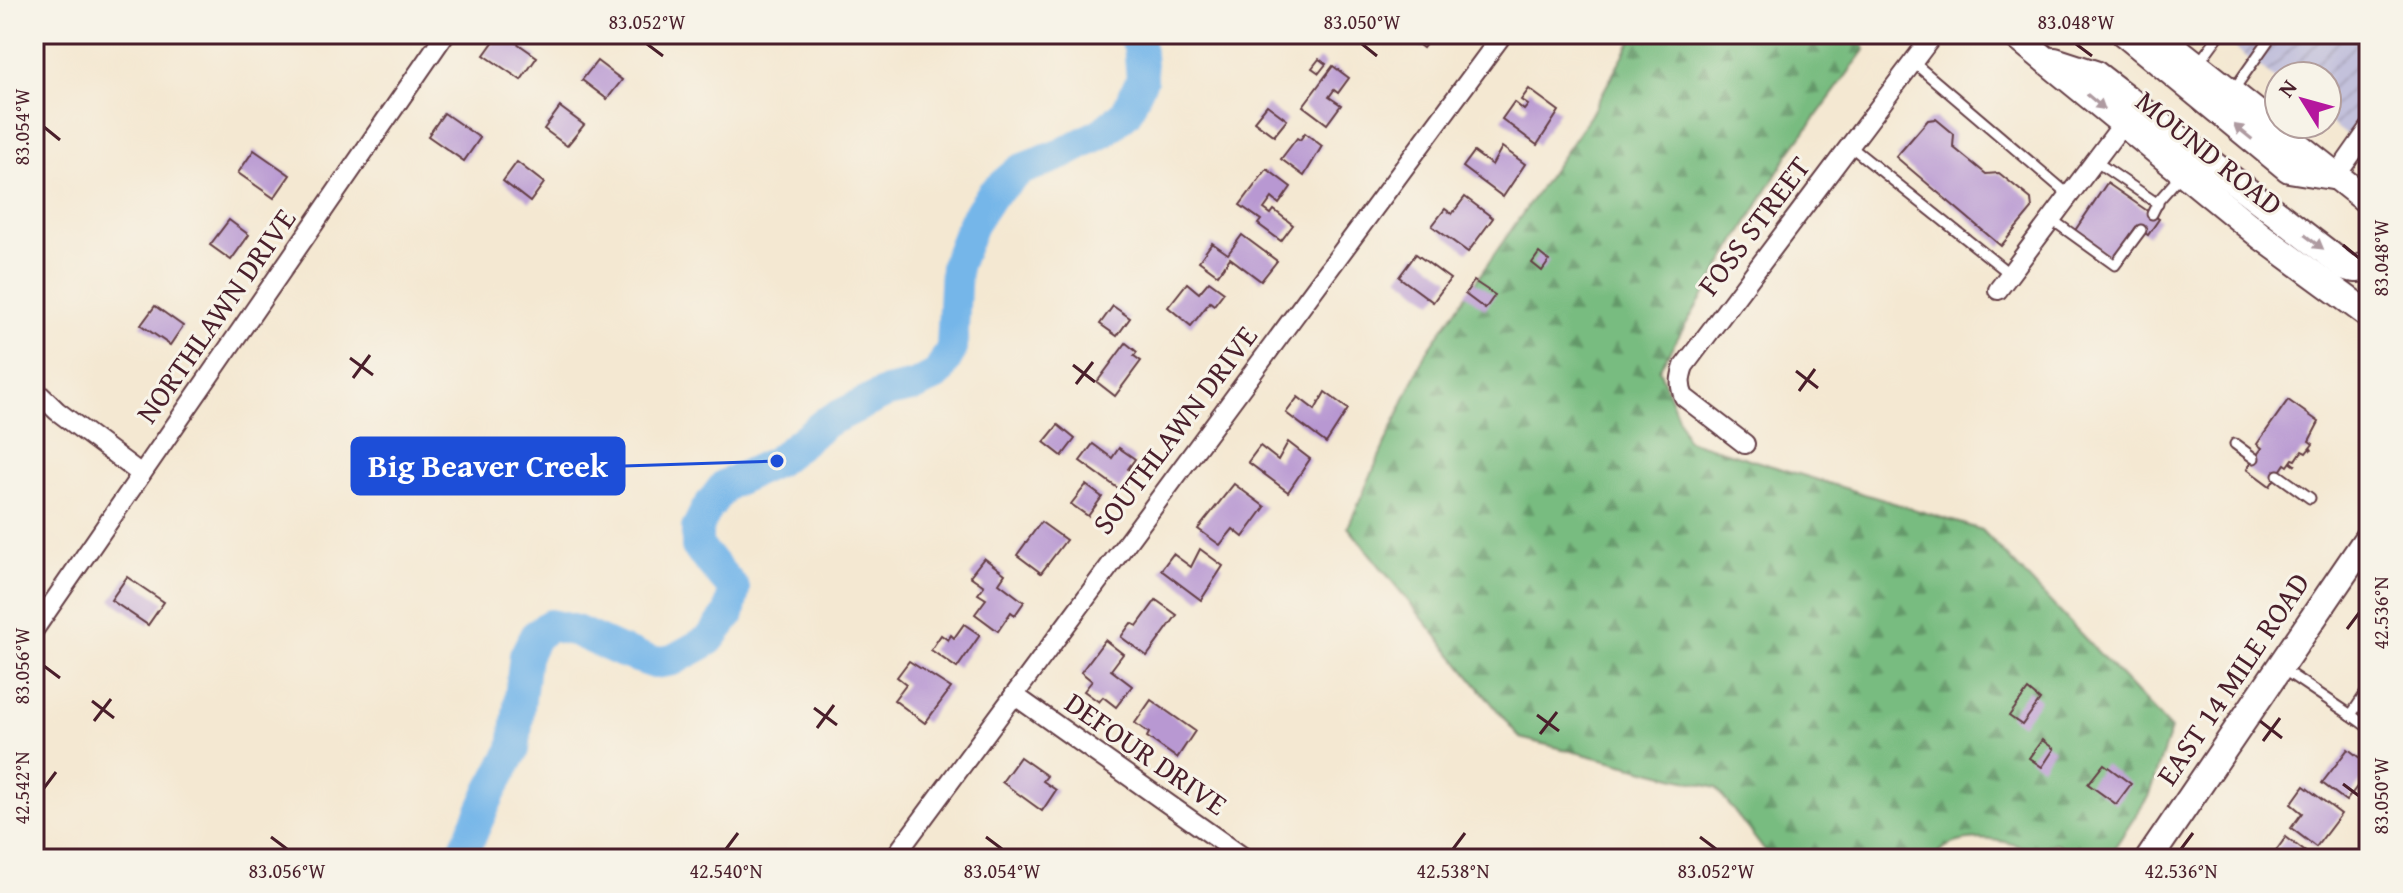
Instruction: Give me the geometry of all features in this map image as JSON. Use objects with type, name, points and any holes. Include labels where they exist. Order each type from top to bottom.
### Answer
[{"type":"main road","name":"MOUND ROAD","points":[[2014,34],[2043,58],[2129,115],[2183,173],[2291,259],[2369,315]]},
{"type":"main road","points":[[2125,34],[2190,74]]},
{"type":"main road","name":"MOUND ROAD","points":[[2157,34],[2190,74],[2225,102],[2369,200]]},
{"type":"main road","points":[[2129,115],[2346,267],[2361,269],[2369,263]]},
{"type":"main road","name":"EAST 14 MILE ROAD","points":[[2149,859],[2368,540]]},
{"type":"street","name":"NORTHLAWN DRIVE","points":[[34,630],[445,34]]},
{"type":"street","name":"SOUTHLAWN DRIVE","points":[[893,859],[1503,34]]},
{"type":"street","name":"FOSS STREET","points":[[1745,444],[1684,397],[1680,377],[1692,354],[1934,34]]},
{"type":"street","points":[[1998,290],[2129,115]]},
{"type":"street","points":[[2336,176],[2369,129]]},
{"type":"street","points":[[34,389],[57,411],[141,474]]},
{"type":"street","name":"DEFOUR DRIVE","points":[[1014,695],[1246,859]]},
{"type":"lane","points":[[2190,74],[2220,34]]},
{"type":"lane","points":[[2225,102],[2273,34]]},
{"type":"lane","points":[[1913,62],[2069,195]]},
{"type":"lane","points":[[1850,146],[2010,274]]},
{"type":"lane","points":[[2095,161],[2158,204]]},
{"type":"lane","points":[[2152,214],[2183,173]]},
{"type":"lane","points":[[2051,219],[2115,265],[2141,230]]},
{"type":"lane","points":[[2235,444],[2254,458]]},
{"type":"lane","points":[[2278,475],[2310,498]]},
{"type":"lane","points":[[2279,667],[2369,728]]},
{"type":"lane","points":[[2351,715],[2369,688]]},
{"type":"path","points":[[2291,462],[2300,469]]},
{"type":"shaded area","points":[[2217,34],[2369,34],[2369,152],[2343,132],[2343,60],[2263,60],[2263,70]]},
{"type":"green space","points":[[1635,34],[1860,34],[1865,50],[1788,155],[1659,369],[1687,440],[1982,530],[2171,729],[2148,797],[2107,859],[2080,854],[2055,843],[2031,851],[2006,842],[1979,839],[1953,844],[1932,859],[1771,859],[1716,788],[1520,738],[1348,527],[1424,356],[1590,116]]},
{"type":"building","points":[[499,34],[504,34],[537,57],[521,80],[484,55]]},
{"type":"building","points":[[1329,34],[1345,34],[1339,42]]},
{"type":"building","points":[[1405,34],[1434,34],[1423,48]]},
{"type":"building","points":[[1319,59],[1326,64],[1319,73],[1312,68]]},
{"type":"building","points":[[597,61],[622,80],[607,99],[582,80]]},
{"type":"building","points":[[1333,66],[1349,78],[1338,93],[1334,90],[1329,97],[1341,105],[1327,124],[1303,106]]},
{"type":"building","points":[[1529,89],[1559,111],[1537,145],[1502,119],[1514,102],[1524,110],[1528,105],[1521,100]]},
{"type":"building","points":[[1267,105],[1287,120],[1274,136],[1254,121]]},
{"type":"building","points":[[560,107],[584,125],[567,146],[544,129]]},
{"type":"building","points":[[444,113],[480,138],[464,161],[428,136]]},
{"type":"building","points":[[1936,119],[1954,134],[1953,147],[1986,174],[1999,173],[2031,199],[2032,209],[2001,246],[1896,157],[1928,120]]},
{"type":"building","points":[[1305,133],[1322,146],[1304,176],[1281,159],[1297,138],[1300,140]]},
{"type":"building","points":[[1502,147],[1525,164],[1503,197],[1463,167],[1474,152],[1492,165]]},
{"type":"building","points":[[254,150],[290,175],[274,198],[238,173]]},
{"type":"building","points":[[517,162],[544,183],[530,202],[503,181]]},
{"type":"building","points":[[1267,169],[1291,187],[1279,204],[1272,198],[1264,209],[1271,214],[1274,210],[1293,225],[1281,241],[1258,224],[1261,220],[1240,205]]},
{"type":"building","points":[[2107,183],[2159,219],[2148,235],[2136,227],[2114,259],[2074,232]]},
{"type":"building","points":[[1465,197],[1493,218],[1468,252],[1432,226],[1445,209],[1452,214]]},
{"type":"building","points":[[229,220],[249,235],[231,260],[210,245]]},
{"type":"building","points":[[1242,235],[1277,261],[1261,281],[1230,258],[1218,275],[1199,261],[1212,243],[1228,254]]},
{"type":"building","points":[[1539,253],[1549,261],[1542,271],[1532,263]]},
{"type":"building","points":[[1416,254],[1450,279],[1433,302],[1399,277]]},
{"type":"building","points":[[1209,281],[1224,292],[1214,305],[1210,302],[1191,326],[1168,307],[1187,283],[1199,293]]},
{"type":"building","points":[[1474,281],[1495,295],[1485,309],[1465,294]]},
{"type":"building","points":[[155,306],[183,326],[170,345],[141,325]]},
{"type":"building","points":[[1113,306],[1130,318],[1117,336],[1100,324]]},
{"type":"building","points":[[1126,343],[1137,352],[1134,356],[1141,361],[1115,396],[1097,382]]},
{"type":"building","points":[[1325,392],[1348,409],[1326,443],[1286,413],[1298,397],[1315,410]]},
{"type":"building","points":[[2288,400],[2319,422],[2309,441],[2313,444],[2288,466],[2285,464],[2270,486],[2247,469],[2262,448],[2257,444]]},
{"type":"building","points":[[1058,425],[1075,439],[1062,456],[1044,442]]},
{"type":"building","points":[[1288,442],[1310,459],[1288,492],[1248,462],[1260,446],[1278,460]]},
{"type":"building","points":[[1093,444],[1112,458],[1119,448],[1135,459],[1128,469],[1131,472],[1119,489],[1080,461]]},
{"type":"building","points":[[1234,484],[1265,507],[1243,537],[1233,529],[1220,545],[1198,529]]},
{"type":"building","points":[[1086,485],[1102,497],[1088,516],[1071,504]]},
{"type":"building","points":[[1041,522],[1066,540],[1041,573],[1017,555]]},
{"type":"building","points":[[1200,549],[1223,566],[1201,600],[1161,570],[1173,554],[1191,567]]},
{"type":"building","points":[[984,558],[1005,574],[999,583],[1024,602],[1015,615],[1011,612],[998,631],[975,614],[986,599],[978,594],[984,586],[970,576]]},
{"type":"building","points":[[127,577],[164,602],[148,625],[111,600]]},
{"type":"building","points":[[1156,600],[1177,615],[1147,656],[1121,637],[1131,623],[1137,626]]},
{"type":"building","points":[[964,624],[980,635],[957,668],[931,650],[941,635],[948,640],[951,635],[954,638]]},
{"type":"building","points":[[1105,640],[1123,654],[1111,670],[1132,686],[1116,707],[1103,697],[1099,702],[1084,691],[1092,681],[1081,672]]},
{"type":"building","points":[[909,661],[951,688],[925,723],[894,700],[906,684],[897,677]]},
{"type":"building","points":[[2028,690],[2040,700],[2022,725],[2009,716]]},
{"type":"building","points":[[1151,700],[1195,731],[1177,758],[1147,737],[1149,733],[1135,723]]},
{"type":"building","points":[[2042,740],[2054,749],[2042,767],[2029,758]]},
{"type":"building","points":[[2348,749],[2369,765],[2369,771],[2346,801],[2322,783]]},
{"type":"building","points":[[1020,757],[1047,776],[1043,781],[1056,790],[1042,811],[1002,782]]},
{"type":"building","points":[[2104,764],[2131,784],[2116,804],[2088,784]]},
{"type":"building","points":[[2304,786],[2341,814],[2316,847],[2291,828],[2302,813],[2291,804]]},
{"type":"building","points":[[2286,837],[2308,854],[2304,859],[2270,859]]},
{"type":"building","points":[[2055,848],[2070,859],[2047,859]]},
{"type":"waterway","points":[[460,859],[514,749],[525,656],[535,636],[550,625],[576,631],[655,663],[673,660],[709,640],[729,614],[734,589],[697,546],[697,529],[706,510],[725,485],[777,461],[826,422],[887,392],[915,386],[938,374],[952,348],[956,266],[973,222],[992,194],[1020,170],[1062,154],[1102,133],[1126,113],[1142,79],[1139,44],[1132,34]]},
{"type":"place","name":"Big Beaver Creek","points":[[777,461]]}]
